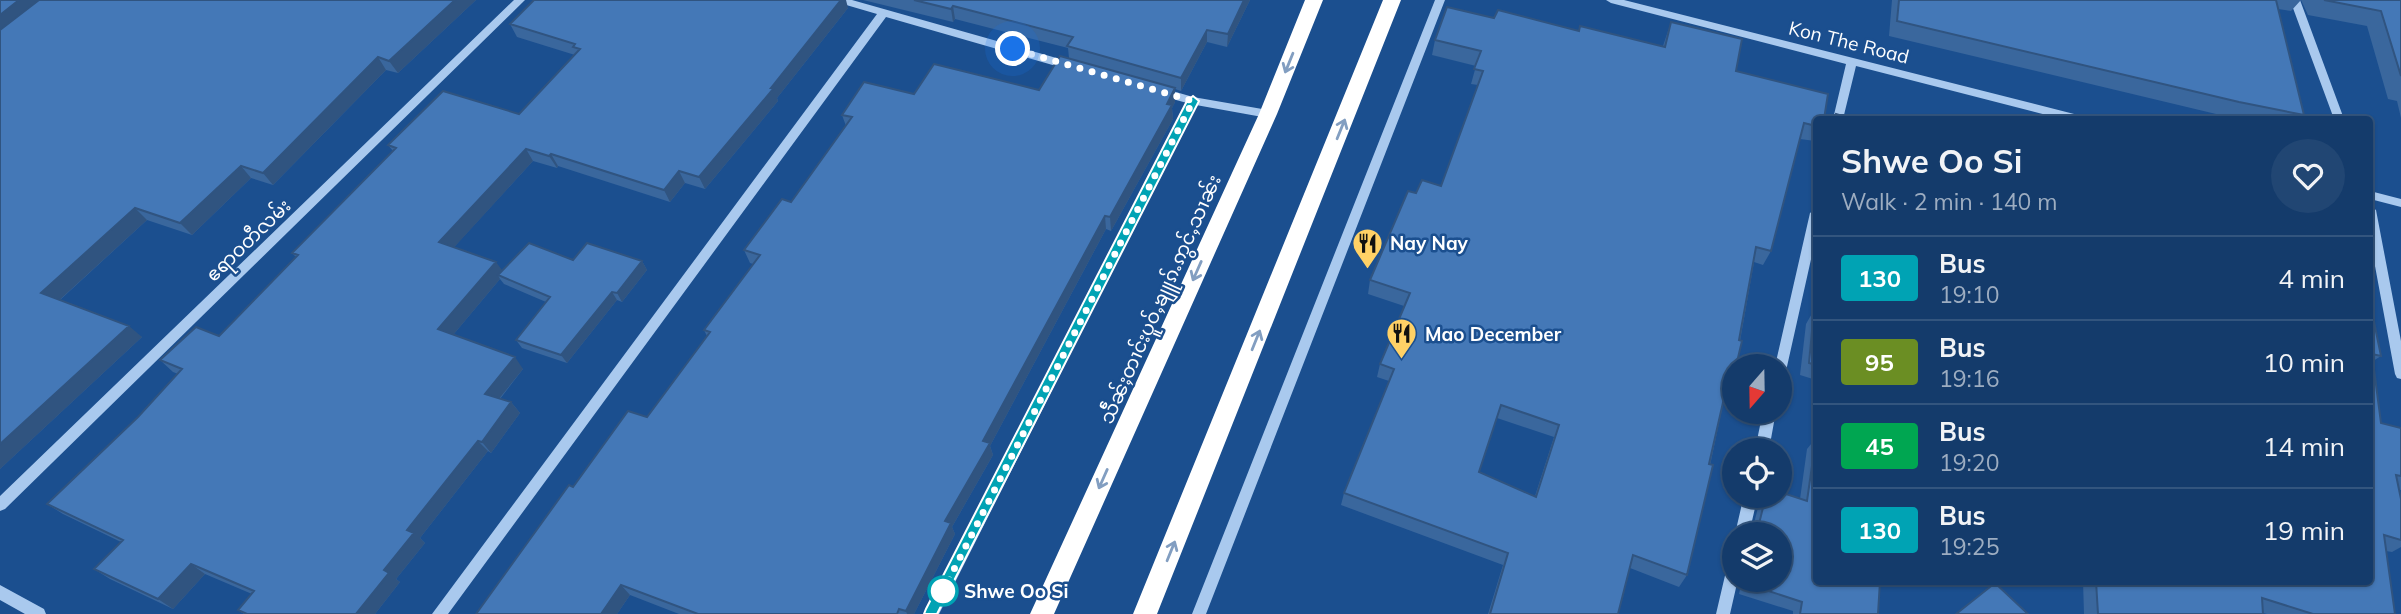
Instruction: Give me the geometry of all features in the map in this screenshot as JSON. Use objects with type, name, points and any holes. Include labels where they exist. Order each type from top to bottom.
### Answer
[{"type":"highway","name":"သဵႅၼ်ႈတၢင်းပူဝ်ႇၶျူၵ်ႉဢွင်ႇသၢၼ်း","points":[[1042,614],[1268,114],[1314,0]]},
{"type":"highway","points":[[1145,614],[1392,0]]},
{"type":"street","name":"ဧရာဝတီလမ်း","points":[[0,505],[520,0]]},
{"type":"street","points":[[839,0],[1086,70]]},
{"type":"street","points":[[1199,614],[1440,0]]},
{"type":"street","name":"Kon The Road","points":[[1611,0],[2067,116]]},
{"type":"street","points":[[2295,0],[2338,116]]},
{"type":"street","points":[[439,614],[884,12]]},
{"type":"street","points":[[1839,116],[1852,60]]},
{"type":"street","points":[[1153,89],[1193,101],[1268,114]]},
{"type":"street","points":[[932,614],[1193,101]]},
{"type":"street","points":[[2373,196],[2401,203]]},
{"type":"street","points":[[1784,354],[1813,226]]},
{"type":"street","points":[[2373,226],[2401,374]]},
{"type":"street","points":[[0,592],[39,614]]},
{"type":"street","points":[[1723,614],[1728,592]]},
{"type":"building","points":[[0,0],[19,0],[0,15]]},
{"type":"building","points":[[39,0],[455,0],[389,61],[378,57],[263,173],[241,166],[180,223],[135,208],[41,293],[129,326],[0,444],[0,30]]},
{"type":"building","points":[[534,0],[841,0],[771,88],[774,88],[699,177],[679,171],[664,190],[551,154],[549,156],[526,149],[439,242],[496,262],[438,329],[515,357],[485,394],[511,402],[482,442],[478,441],[407,530],[414,533],[384,570],[389,573],[356,614],[247,614],[238,610],[254,591],[191,564],[158,599],[94,569],[123,540],[47,504],[138,417],[182,369],[160,360],[196,327],[219,336],[298,255],[292,253],[396,148],[388,145],[443,91],[519,114],[580,49],[573,47],[575,44],[510,24]]},
{"type":"building","points":[[914,0],[1244,0],[1228,34],[1207,30],[1181,78],[1067,46],[1073,37],[953,6],[951,9]]},
{"type":"building","points":[[1899,0],[2276,0],[2304,115],[1897,21]]},
{"type":"building","points":[[2324,0],[2401,0],[2401,76],[2381,11]]},
{"type":"building","points":[[1447,7],[1494,18],[1498,10],[1579,31],[1580,26],[1665,47],[1671,22],[1742,39],[1736,71],[1828,94],[1824,116],[1813,116],[1813,125],[1804,123],[1771,251],[1756,247],[1739,354],[1722,354],[1722,407],[1709,464],[1713,465],[1687,575],[1633,555],[1618,614],[1490,614],[1508,553],[1344,493],[1394,369],[1380,364],[1410,293],[1370,280],[1408,191],[1416,193],[1422,180],[1441,186],[1483,71],[1474,69],[1481,51],[1435,40]],"holes":[[[1501,405],[1559,425],[1536,497],[1479,472]]]},
{"type":"building","points":[[1060,56],[1175,88],[1167,104],[1172,105],[1110,217],[1105,216],[983,441],[990,443],[945,521],[951,523],[906,611],[899,609],[897,614],[698,614],[621,585],[601,614],[476,614],[569,485],[573,487],[628,411],[647,417],[710,332],[704,330],[760,255],[744,250],[782,199],[791,202],[852,117],[842,115],[864,82],[914,94],[934,64],[1039,90]]},
{"type":"building","points":[[529,243],[573,260],[587,243],[642,261],[617,293],[612,292],[561,355],[516,340],[550,297],[498,275]]},
{"type":"building","points":[[2373,317],[2381,356],[2373,354]]},
{"type":"building","points":[[1813,321],[1813,364],[1809,363]]},
{"type":"building","points":[[2373,362],[2381,423],[2401,428],[2401,476],[2396,475],[2401,499],[2401,540],[2384,535],[2395,614],[2313,614],[2262,598],[2263,614],[2098,614],[2096,585],[2373,585]]},
{"type":"building","points":[[1813,459],[1813,585],[1880,585],[1878,614],[1800,614],[1802,602],[1771,592],[1792,592],[1792,522],[1759,522],[1763,508],[1792,508],[1792,496],[1807,501]]},
{"type":"building","points":[[1992,585],[1997,585],[2028,614],[1956,614]]},
{"type":"bus line","name":"130","points":[[932,614],[1193,101]]},
{"type":"place","name":"Nay Nay","points":[[1367,270]]},
{"type":"place","name":"Mao December","points":[[1402,361]]},
{"type":"place","name":"Shwe Oo Si","points":[[943,591]]},
{"type":"route","points":[[943,591],[1193,101],[1013,49]]}]
